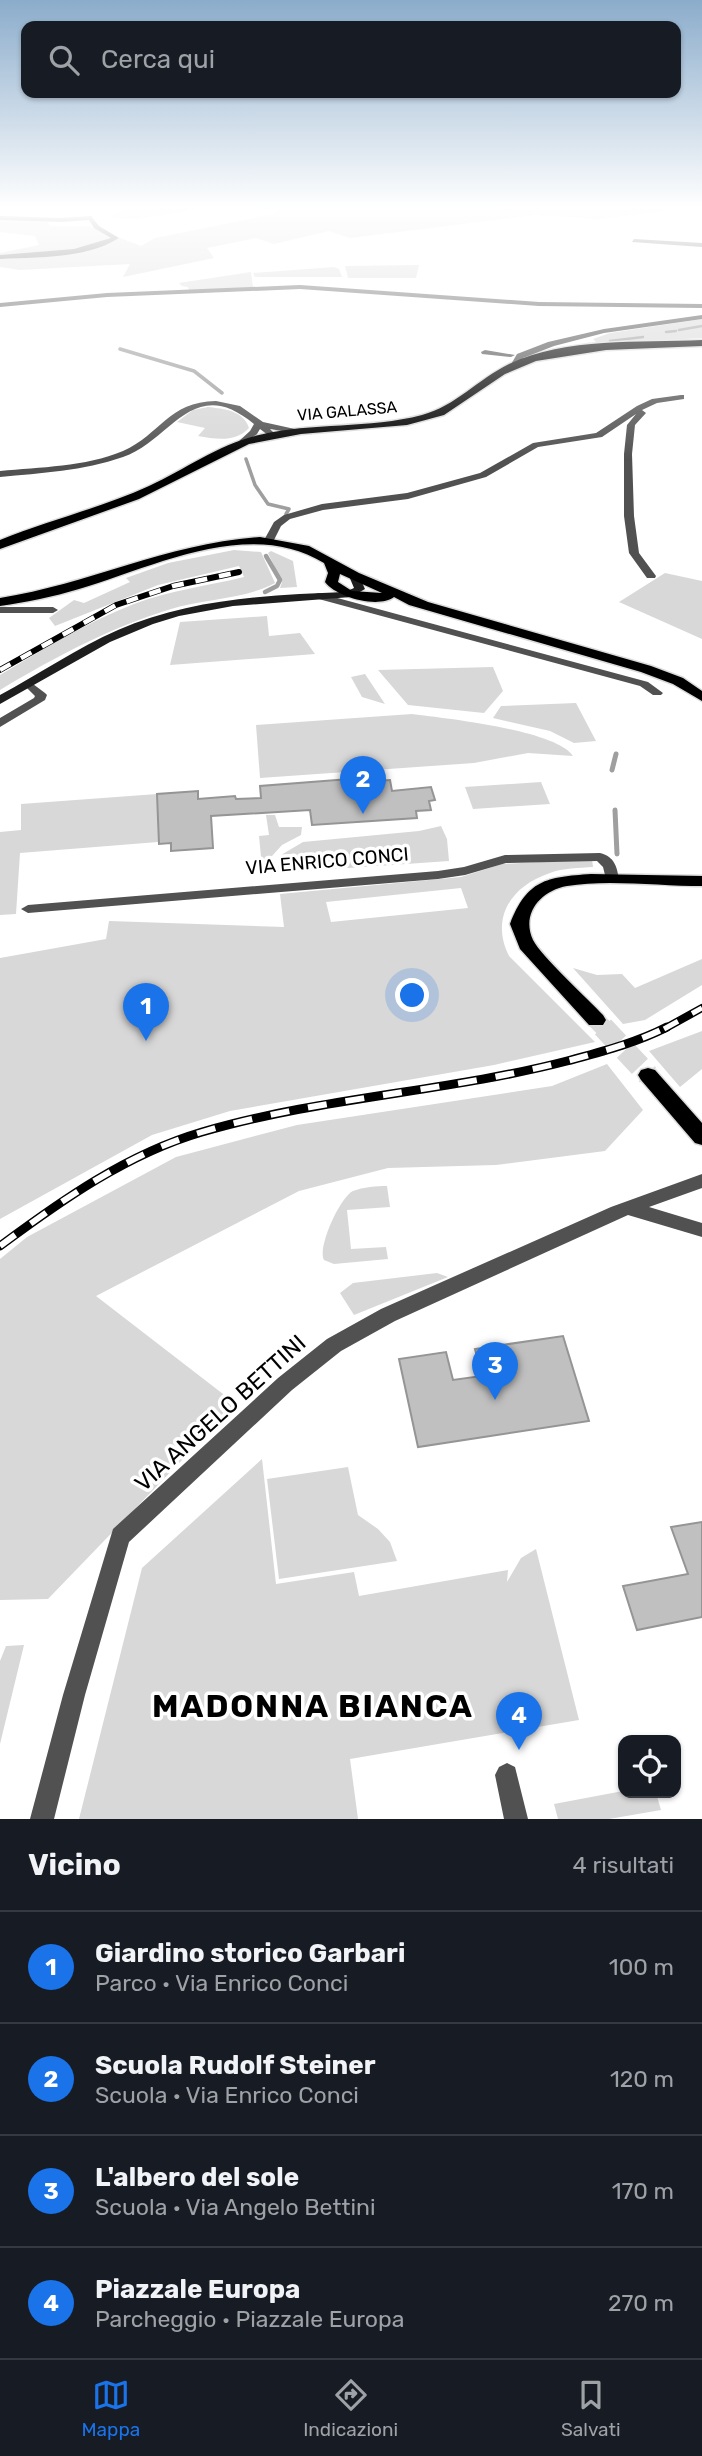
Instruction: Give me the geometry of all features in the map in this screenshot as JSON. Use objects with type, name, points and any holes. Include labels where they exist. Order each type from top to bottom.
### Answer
[{"type":"main road","name":"VIA GALASSA","points":[[0,545],[157,487],[242,442],[300,431],[402,422],[435,415],[465,400],[513,357],[562,353],[589,347],[702,342]]},
{"type":"main road","points":[[0,600],[47,596],[196,549],[268,542],[298,546],[329,560],[354,576],[423,604]]},
{"type":"main road","points":[[329,560],[334,573],[331,582],[347,594],[386,597],[423,604],[662,675],[702,696]]},
{"type":"main road","points":[[596,1020],[533,954],[520,934],[519,924],[527,902],[547,887],[562,881],[702,881]]},
{"type":"main road","points":[[648,1075],[702,1137]]},
{"type":"street","points":[[0,305],[107,295],[206,291]]},
{"type":"street","points":[[355,291],[539,304],[702,306]]},
{"type":"street","points":[[485,352],[513,357],[538,348],[626,328],[702,317]]},
{"type":"street","points":[[538,348],[569,342],[589,347],[588,338],[626,328]]},
{"type":"street","points":[[268,542],[277,524],[287,517],[322,507],[408,496],[473,478],[536,445],[599,435],[648,404],[672,396],[685,396],[639,415],[631,425],[628,454],[629,516],[635,553],[651,576]]},
{"type":"street","points":[[0,474],[60,467],[124,453],[149,439],[180,412],[194,406],[232,406],[272,435]]},
{"type":"street","points":[[258,424],[300,431]]},
{"type":"street","points":[[242,442],[254,432],[258,424]]},
{"type":"street","points":[[0,700],[119,634],[163,617],[225,604],[347,594],[360,589],[354,576]]},
{"type":"street","points":[[313,596],[331,582]]},
{"type":"street","points":[[313,596],[644,684],[657,693]]},
{"type":"street","points":[[0,610],[52,610]]},
{"type":"street","points":[[551,658],[564,645]]},
{"type":"street","points":[[0,723],[39,700],[41,695],[29,684]]},
{"type":"street","name":"VIA ENRICO CONCI","points":[[28,909],[446,874],[505,859],[565,856],[600,857],[610,865],[612,880]]},
{"type":"street","name":"VIA ANGELO BETTINI","points":[[42,1819],[120,1536],[285,1384],[334,1345],[388,1315],[627,1208],[702,1181]]},
{"type":"street","points":[[627,1208],[702,1230]]},
{"type":"street","points":[[507,1775],[516,1819]]},
{"type":"shaded area","points":[[702,319],[702,338],[611,343],[596,342],[593,339],[610,333]]},
{"type":"shaded area","points":[[208,407],[238,414],[249,428],[238,436],[218,439],[198,436],[205,428],[177,422],[193,410]]},
{"type":"shaded area","points":[[234,550],[261,552],[275,583],[238,596],[171,609],[126,625],[62,655],[0,690],[0,675],[99,619],[161,595],[244,577],[239,566],[158,585],[55,626],[49,618],[74,600],[84,603],[130,582],[126,578],[168,563]]},
{"type":"shaded area","points":[[271,551],[293,561],[297,587],[280,588],[282,582],[268,553]]},
{"type":"shaded area","points":[[665,573],[702,581],[702,639],[619,602]]},
{"type":"shaded area","points":[[267,616],[269,636],[300,633],[315,654],[170,665],[180,622]]},
{"type":"shaded area","points":[[493,667],[503,691],[484,713],[408,705],[378,670]]},
{"type":"shaded area","points":[[365,674],[385,704],[362,697],[351,677]]},
{"type":"shaded area","points":[[576,703],[596,741],[574,743],[550,731],[493,718],[501,706]]},
{"type":"shaded area","points":[[412,714],[523,732],[562,747],[573,756],[528,753],[474,763],[260,778],[256,725]]},
{"type":"shaded area","points":[[541,782],[550,804],[473,809],[465,787]]},
{"type":"shaded area","points":[[198,791],[199,799],[209,798],[213,848],[171,851],[171,843],[158,842],[20,853],[16,914],[0,915],[0,832],[21,830],[21,804]]},
{"type":"shaded area","points":[[266,815],[275,815],[279,827],[302,827],[301,835],[282,845],[262,867],[259,836],[269,835]]},
{"type":"shaded area","points":[[441,826],[447,839],[449,861],[277,873],[281,855],[303,842],[419,831]]},
{"type":"shaded area","points":[[592,859],[593,867],[555,871],[524,886],[508,905],[503,916],[502,929],[509,956],[595,1042],[494,1065],[230,1111],[152,1135],[0,1219],[0,958],[106,939],[109,921],[284,927],[280,894],[461,877],[502,864]],"holes":[[[461,888],[468,908],[331,922],[326,902]]]},
{"type":"shaded area","points":[[702,959],[702,985],[645,1020],[623,1024],[573,968],[597,975],[622,974],[635,988]]},
{"type":"shaded area","points":[[702,1031],[702,1069],[680,1087],[649,1051]]},
{"type":"shaded area","points":[[607,1064],[643,1110],[605,1151],[496,1165],[388,1168],[299,1191],[96,1296],[236,1404],[48,1599],[0,1600],[0,1259],[27,1237],[176,1157],[297,1125],[552,1086]]},
{"type":"shaded area","points":[[387,1186],[390,1207],[347,1210],[351,1249],[386,1247],[388,1259],[334,1264],[324,1260],[327,1234],[336,1212],[348,1195],[361,1189]]},
{"type":"shaded area","points":[[437,1273],[448,1277],[354,1315],[340,1293],[353,1283]]},
{"type":"shaded area","points":[[262,1459],[276,1584],[354,1572],[359,1596],[508,1570],[507,1582],[521,1558],[536,1549],[579,1720],[350,1759],[358,1819],[79,1819],[142,1568]]},
{"type":"shaded area","points":[[348,1467],[358,1515],[378,1529],[390,1542],[397,1561],[279,1579],[267,1479]]},
{"type":"shaded area","points":[[24,1645],[0,1744],[0,1661],[6,1646]]},
{"type":"shaded area","points":[[618,1792],[618,1798],[657,1798],[661,1810],[609,1819],[558,1819],[554,1804]]},
{"type":"building","points":[[375,777],[376,781],[390,780],[392,791],[431,787],[435,800],[429,801],[431,810],[416,811],[417,818],[312,825],[310,810],[211,816],[213,848],[171,851],[171,843],[159,844],[157,794],[198,791],[198,799],[235,796],[236,799],[261,798],[260,786]]},
{"type":"building","points":[[563,1336],[589,1421],[418,1447],[399,1359],[446,1352],[453,1380],[482,1376],[475,1349]]},
{"type":"building","points":[[702,1522],[702,1617],[637,1630],[623,1586],[688,1574],[671,1527]]},
{"type":"waterway","points":[[679,330],[702,326]]},
{"type":"waterway","points":[[666,332],[676,331]]},
{"type":"waterway","points":[[610,341],[643,337]]},
{"type":"waterway","points":[[120,349],[194,371],[222,393]]},
{"type":"waterway","points":[[246,459],[255,485],[268,504],[289,509],[286,514]]},
{"type":"waterway","points":[[265,592],[277,586],[280,580],[266,556]]},
{"type":"waterway","points":[[612,770],[616,754]]},
{"type":"waterway","points":[[615,810],[617,854]]},
{"type":"tunnel","points":[[596,1020],[603,1027]]},
{"type":"tunnel","points":[[603,1027],[648,1075]]},
{"type":"railway","points":[[0,670],[116,605],[173,586],[239,572]]},
{"type":"railway","points":[[664,1029],[702,1008]]},
{"type":"railway","points":[[0,1246],[96,1180],[174,1141],[247,1120],[292,1111],[522,1072],[618,1047],[667,1027]]},
{"type":"place","name":"Scuola Rudolf Steiner","points":[[363,814]]},
{"type":"place","name":"Giardino storico Garbari","points":[[146,1041]]},
{"type":"place","name":"L'albero del sole","points":[[495,1400]]},
{"type":"place","name":"Piazzale Europa","points":[[519,1750]]},
{"type":"district","name":"MADONNA BIANCA","points":[[313,1706]]}]
